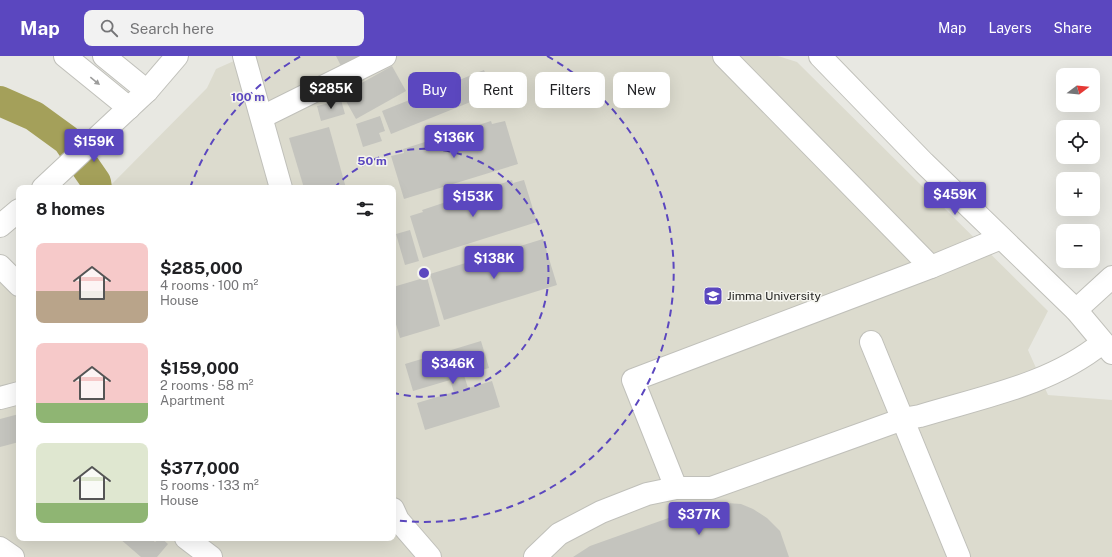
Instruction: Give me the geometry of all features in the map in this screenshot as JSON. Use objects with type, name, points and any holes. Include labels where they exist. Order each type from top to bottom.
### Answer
[{"type":"street","points":[[65,56],[126,111]]},
{"type":"street","points":[[104,56],[147,91]]},
{"type":"street","points":[[46,185],[147,91],[177,56]]},
{"type":"street","points":[[244,56],[280,185]]},
{"type":"street","points":[[262,117],[385,56]]},
{"type":"street","points":[[724,56],[931,267]]},
{"type":"street","points":[[535,557],[559,534],[601,512],[647,494],[676,488],[711,488],[903,418],[920,416],[1029,384],[1054,374],[1083,358],[1107,348],[1076,310],[1001,238],[820,56]]},
{"type":"street","points":[[0,226],[16,213]]},
{"type":"street","points":[[676,488],[633,380],[931,267],[1001,238]]},
{"type":"street","points":[[0,266],[16,282]]},
{"type":"street","points":[[1076,310],[1112,277]]},
{"type":"street","points":[[871,342],[960,557]]},
{"type":"street","points":[[0,398],[16,394]]},
{"type":"street","points":[[396,516],[398,520],[430,557]]},
{"type":"street","points":[[190,541],[211,557]]},
{"type":"street","points":[[0,548],[13,557]]},
{"type":"shaded area","name":"Jimma University","points":[[245,56],[778,56],[797,62],[1048,311],[1028,350],[1048,395],[1112,400],[1112,557],[0,557],[0,280],[16,267],[16,541],[396,541],[396,185],[111,185],[207,88],[216,69]]},
{"type":"building","points":[[336,56],[361,56],[341,66]]},
{"type":"building","points":[[392,66],[406,91],[356,119],[342,94]]},
{"type":"building","points":[[469,76],[469,103],[461,106],[461,79]]},
{"type":"building","points":[[341,100],[345,114],[321,121],[317,106]]},
{"type":"building","points":[[408,101],[408,108],[456,108],[391,134],[382,111]]},
{"type":"building","points":[[380,116],[385,131],[379,133],[382,141],[363,147],[356,124]]},
{"type":"building","points":[[491,121],[492,124],[505,121],[518,164],[404,199],[391,156],[404,153],[403,149]]},
{"type":"building","points":[[329,127],[345,185],[303,185],[289,138]]},
{"type":"building","points":[[512,180],[513,183],[524,180],[537,222],[423,258],[410,216],[423,212],[422,210]]},
{"type":"building","points":[[410,230],[419,261],[405,265],[396,234]]},
{"type":"building","points":[[543,239],[557,285],[444,320],[430,274]]},
{"type":"building","points":[[427,277],[440,326],[400,338],[396,324],[396,286]]},
{"type":"building","points":[[481,341],[489,368],[464,375],[468,388],[492,381],[500,407],[425,430],[417,403],[454,392],[450,380],[413,391],[405,364]]},
{"type":"building","points":[[16,415],[16,443],[0,447],[0,419]]},
{"type":"building","points":[[727,503],[741,504],[753,509],[767,518],[780,531],[789,557],[573,557],[590,546],[705,505]]},
{"type":"building","points":[[122,541],[164,541],[168,544],[157,557],[141,557]]},
{"type":"waterway","points":[[0,101],[34,116],[67,140],[96,182],[96,185]]},
{"type":"place","name":"Jimma University","points":[[713,296]]}]
